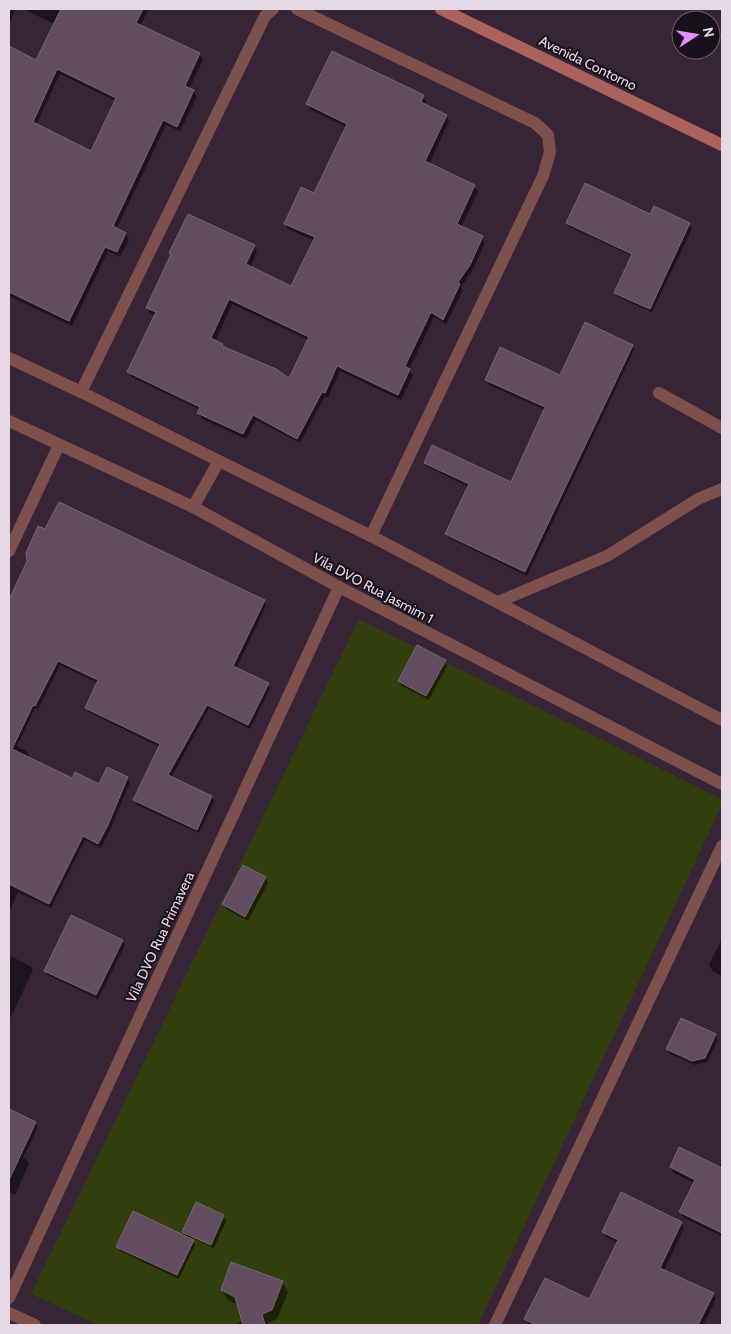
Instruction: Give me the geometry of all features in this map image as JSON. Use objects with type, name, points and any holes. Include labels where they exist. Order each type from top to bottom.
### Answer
[{"type":"main road","name":"Avenida Contorno","points":[[441,9],[722,145]]},
{"type":"street","points":[[81,392],[264,16],[273,9]]},
{"type":"street","points":[[297,9],[535,123],[548,135],[550,152],[542,176],[371,536]]},
{"type":"street","points":[[9,358],[371,536],[722,720]]},
{"type":"street","points":[[659,393],[722,428]]},
{"type":"street","name":"Vila DVO Rua Jasmim 1","points":[[9,421],[194,507],[339,588],[722,784]]},
{"type":"street","points":[[9,551],[59,445]]},
{"type":"street","points":[[194,507],[219,461]]},
{"type":"street","points":[[498,602],[607,556],[698,499],[722,489]]},
{"type":"street","name":"Vila DVO Rua Primavera","points":[[9,1298],[339,588]]},
{"type":"street","points":[[495,1325],[722,846]]},
{"type":"street","points":[[9,1313],[34,1325]]},
{"type":"green space","points":[[359,619],[722,799],[722,805],[478,1325],[98,1325],[31,1294]]},
{"type":"building","points":[[61,9],[143,9],[136,23],[200,53],[185,86],[194,90],[177,127],[163,120],[113,226],[126,233],[117,252],[105,247],[69,321],[9,292],[9,46],[36,60]],"holes":[[[57,69],[116,98],[91,151],[33,122]]]},
{"type":"building","points":[[332,51],[424,95],[421,102],[447,115],[425,161],[475,185],[457,224],[483,236],[470,265],[458,282],[460,284],[443,320],[431,312],[405,366],[410,369],[398,395],[337,366],[325,393],[322,392],[297,439],[253,415],[243,434],[197,413],[200,407],[127,372],[156,312],[146,308],[188,214],[255,245],[246,264],[291,286],[315,237],[284,224],[301,187],[314,193],[347,124],[306,104]],"holes":[[[229,299],[309,337],[289,378],[276,369],[222,346],[223,344],[211,338]]]},
{"type":"building","points":[[585,183],[650,214],[654,206],[690,223],[650,309],[614,293],[632,254],[566,223]]},
{"type":"building","points":[[585,322],[633,345],[525,572],[445,534],[469,484],[424,463],[432,445],[511,482],[545,407],[485,380],[500,347],[560,375]]},
{"type":"building","points":[[59,502],[265,600],[233,666],[269,683],[248,725],[207,705],[168,775],[212,796],[197,830],[133,800],[160,744],[85,708],[98,680],[58,661],[35,706],[33,705],[12,749],[72,778],[75,772],[99,784],[107,767],[128,777],[98,844],[83,836],[49,904],[9,884],[9,600],[27,561],[26,553],[38,526],[45,529]]},
{"type":"building","points":[[417,645],[446,660],[426,696],[398,681]]},
{"type":"building","points":[[243,865],[266,877],[245,917],[222,904]]},
{"type":"building","points":[[71,915],[123,940],[96,995],[44,971]]},
{"type":"building","points":[[681,1018],[716,1034],[705,1058],[692,1061],[666,1049]]},
{"type":"building","points":[[9,1109],[36,1122],[9,1180]]},
{"type":"building","points":[[679,1147],[722,1168],[722,1233],[679,1212],[695,1180],[670,1167]]},
{"type":"building","points":[[621,1192],[682,1222],[660,1268],[714,1293],[698,1325],[536,1325],[524,1319],[545,1278],[589,1299],[618,1240],[602,1232]]},
{"type":"building","points":[[196,1202],[224,1215],[211,1245],[182,1232]]},
{"type":"building","points":[[133,1211],[194,1240],[177,1275],[116,1247]]},
{"type":"building","points":[[231,1262],[283,1281],[272,1310],[262,1314],[265,1325],[243,1325],[235,1297],[221,1290]]}]
